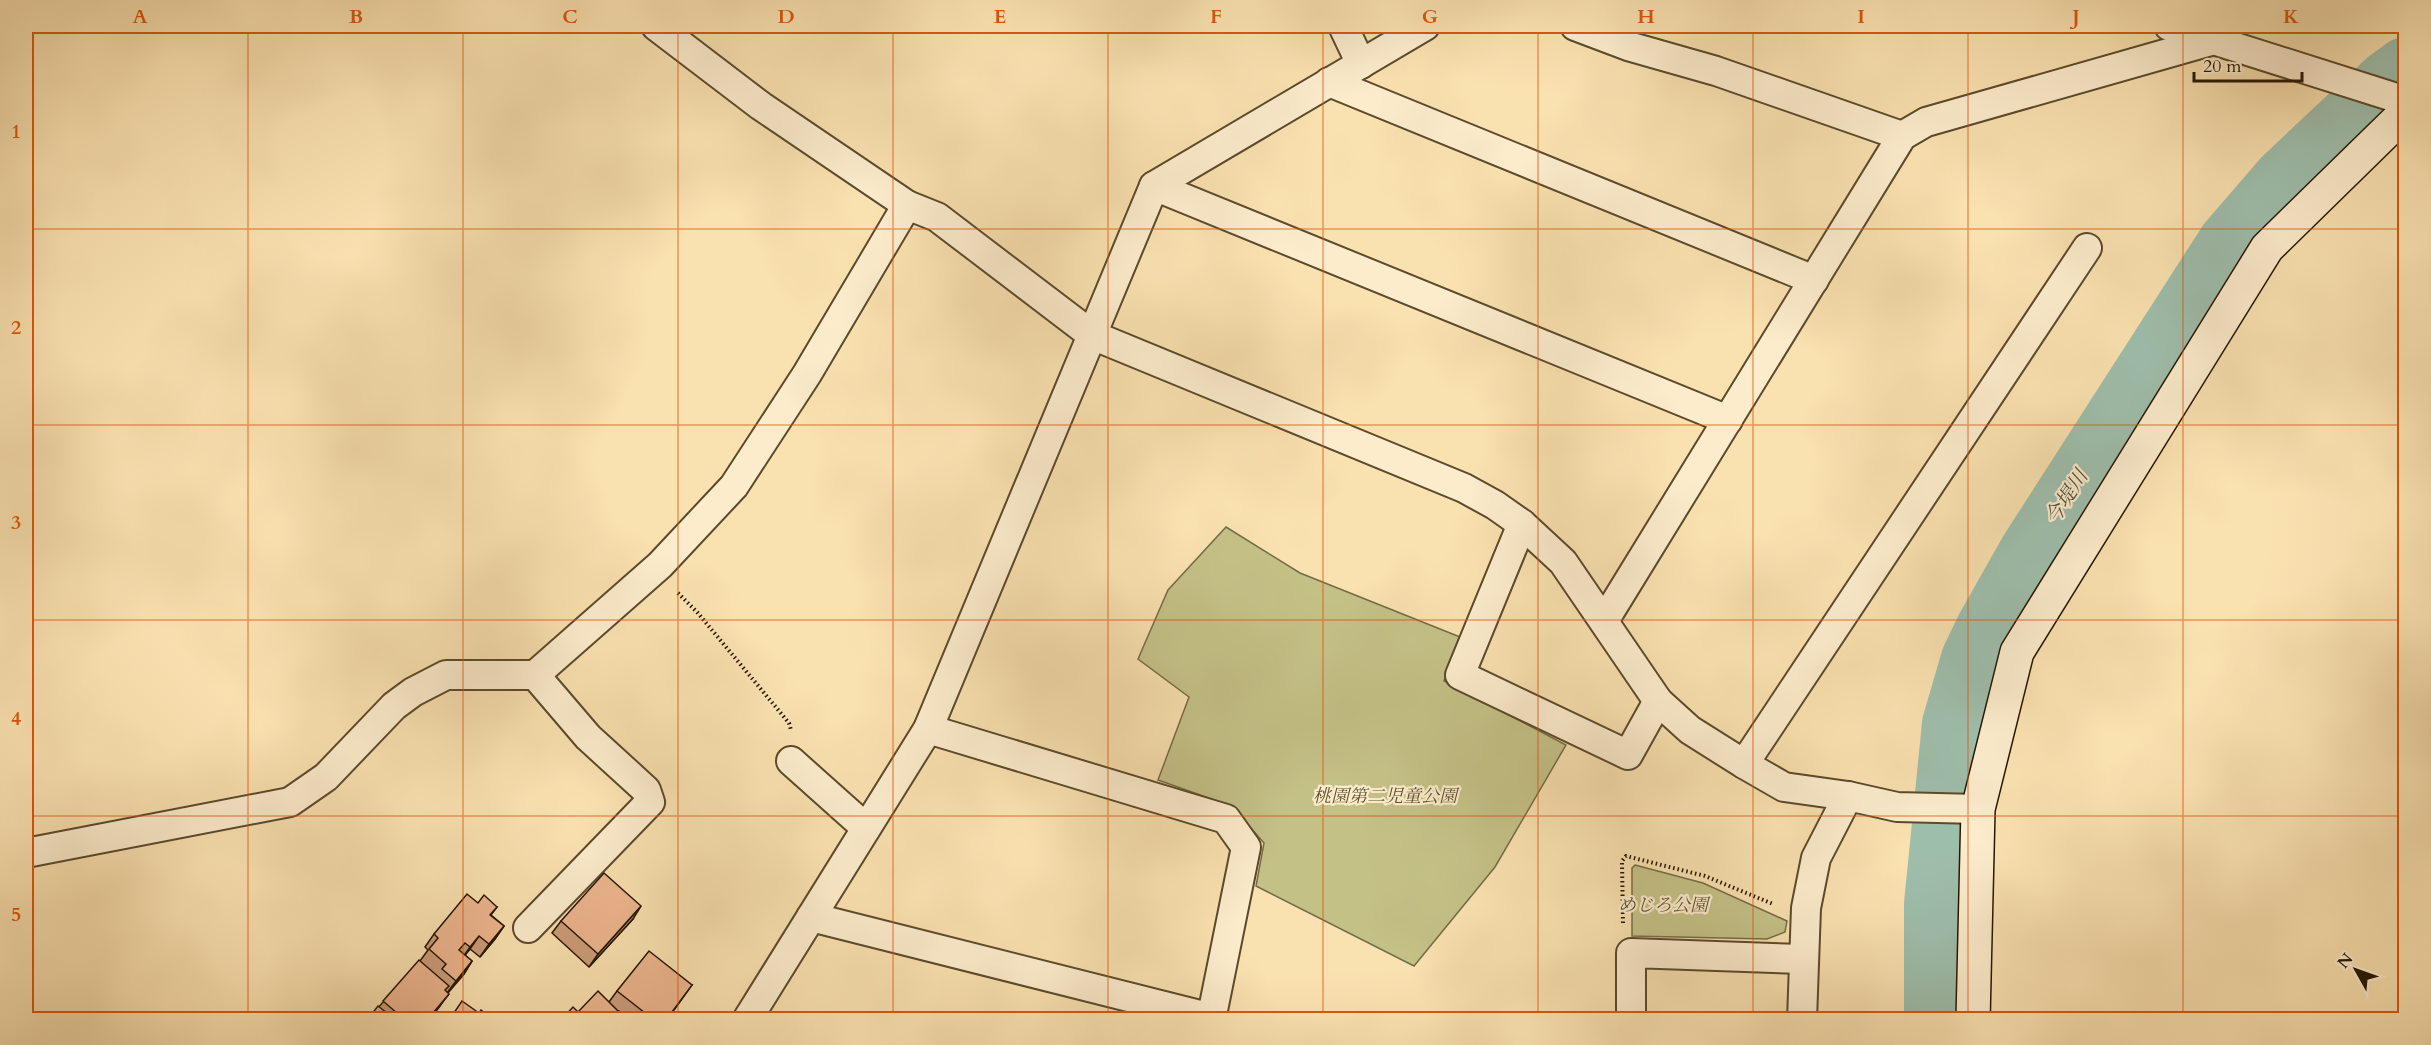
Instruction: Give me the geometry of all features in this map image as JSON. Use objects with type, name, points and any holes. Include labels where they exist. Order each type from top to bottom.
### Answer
[{"type":"street","points":[[656,26],[761,106],[907,205],[937,217],[1092,335],[1464,488],[1495,505],[1522,524],[1563,562],[1658,701],[1690,730],[1744,764],[1784,787],[1848,796],[1897,807],[1965,810]]},
{"type":"street","points":[[1343,26],[1361,64]]},
{"type":"street","points":[[747,1020],[928,729],[1154,186],[1425,26]]},
{"type":"street","points":[[1575,26],[1628,46],[1716,70],[1902,136]]},
{"type":"street","points":[[2169,26],[2406,102]]},
{"type":"street","points":[[1605,621],[1902,136],[1926,122],[2214,40]]},
{"type":"street","points":[[1329,82],[1814,280]]},
{"type":"street","points":[[1973,1020],[1965,810],[2017,652],[2268,248],[2406,112]]},
{"type":"street","points":[[1154,186],[1728,420]]},
{"type":"street","points":[[26,853],[290,802],[326,777],[394,706],[446,675],[535,675],[660,565],[734,486],[807,375],[907,205]]},
{"type":"street","points":[[1744,764],[2087,248]]},
{"type":"street","points":[[1522,524],[1460,675],[1628,755],[1658,701]]},
{"type":"street","points":[[528,928],[650,802],[646,790],[588,737],[535,675]]},
{"type":"street","points":[[811,917],[1212,1019],[1246,847],[1226,819],[928,729]]},
{"type":"street","points":[[794,764],[866,828]]},
{"type":"street","points":[[1802,1020],[1802,959],[1806,908],[1816,858],[1848,796]]},
{"type":"street","points":[[1631,1020],[1631,953],[1802,959]]},
{"type":"path","points":[[654,570],[697,612],[789,723],[794,764]]},
{"type":"path","points":[[1631,953],[1624,947],[1622,861],[1626,856],[1705,876],[1777,905]]},
{"type":"green space","name":"桃園第二児童公園","points":[[1226,527],[1300,573],[1460,637],[1444,681],[1566,745],[1495,867],[1414,966],[1256,886],[1264,843],[1231,806],[1158,780],[1189,697],[1138,659],[1168,590]]},
{"type":"green space","name":"めじろ公園","points":[[1635,865],[1703,883],[1787,921],[1785,932],[1767,939],[1632,936],[1632,868]]},
{"type":"building","points":[[604,873],[641,906],[598,954],[561,921]]},
{"type":"building","points":[[467,894],[478,903],[484,895],[497,907],[490,915],[504,926],[489,944],[479,936],[470,947],[465,943],[459,950],[472,961],[456,981],[442,969],[446,964],[429,949],[438,938],[434,934]]},
{"type":"building","points":[[649,951],[692,985],[666,1020],[654,1020],[617,991]]},
{"type":"building","points":[[419,960],[449,986],[445,990],[449,994],[427,1020],[405,1020],[383,1001]]},
{"type":"building","points":[[598,991],[625,1020],[561,1020],[573,1007],[578,1012]]},
{"type":"building","points":[[462,1001],[479,1013],[481,1010],[494,1020],[449,1020]]},
{"type":"building","points":[[378,1006],[396,1020],[367,1020]]},
{"type":"waterway","name":"今堤川","points":[[1936,1020],[1936,904],[1954,724],[1973,659],[1988,628],[2031,552],[2229,244],[2285,179],[2388,82],[2406,69]]}]
